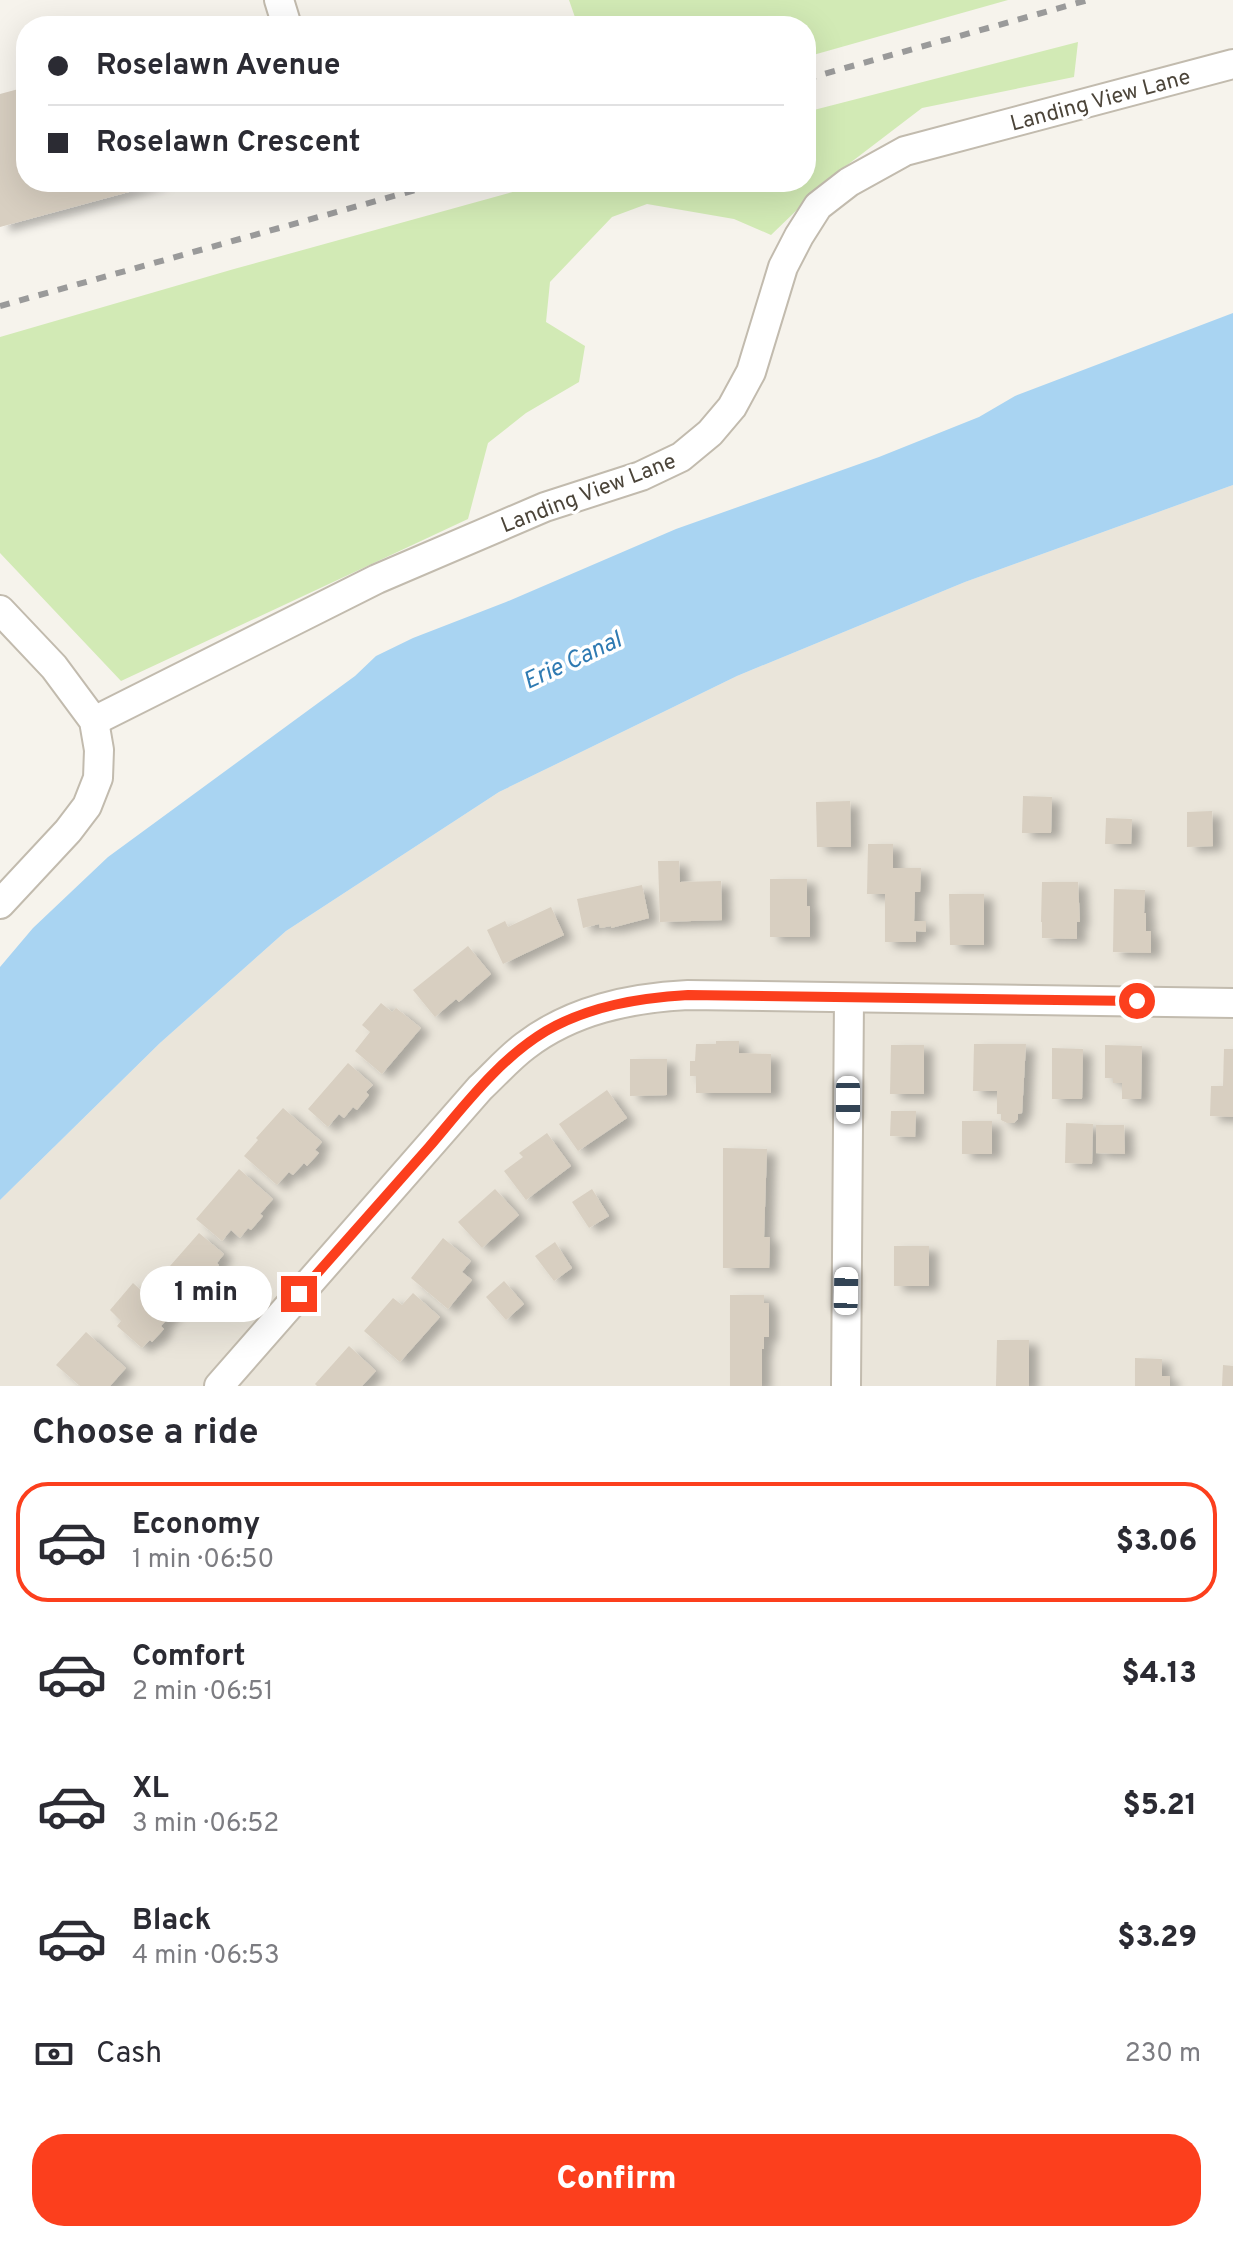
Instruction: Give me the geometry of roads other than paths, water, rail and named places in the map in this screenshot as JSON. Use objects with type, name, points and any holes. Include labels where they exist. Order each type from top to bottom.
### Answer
[{"type":"street","name":"Landing View Lane","points":[[94,721],[377,579],[545,507],[641,476],[681,457],[710,433],[732,407],[751,372],[783,267],[799,236],[818,206],[849,182],[905,151],[1233,64]]},
{"type":"street","points":[[0,610],[54,667],[94,721],[99,750],[98,778],[87,806],[0,904]]},
{"type":"street","points":[[219,1386],[480,1088],[523,1047],[566,1021],[610,1005],[660,997],[1233,1003]]},
{"type":"street","points":[[846,1386],[849,998]]},
{"type":"water","name":"Erie Canal","points":[[1233,313],[1233,485],[965,582],[737,676],[499,792],[286,931],[160,1043],[0,1200],[0,967],[33,928],[108,857],[355,676],[376,656],[676,529],[879,457],[979,417],[1015,396]]},
{"type":"railway","points":[[816,76],[1088,0]]},
{"type":"railway","points":[[0,306],[408,192]]}]
